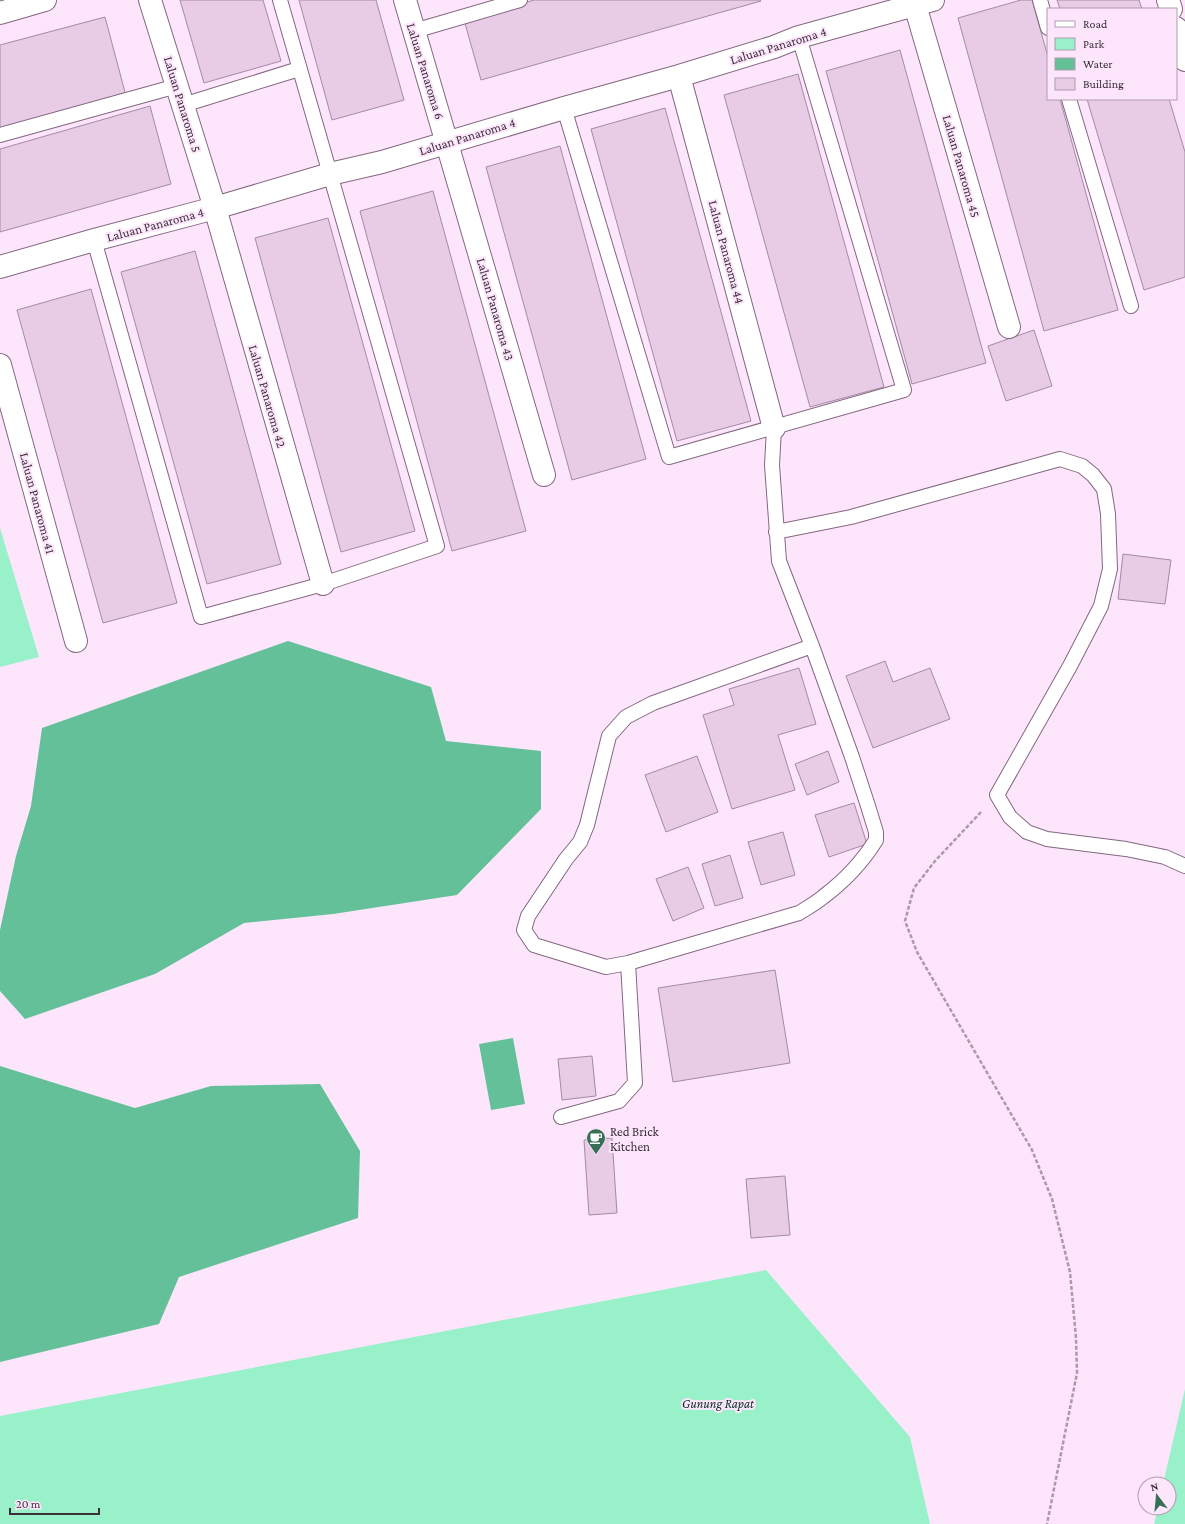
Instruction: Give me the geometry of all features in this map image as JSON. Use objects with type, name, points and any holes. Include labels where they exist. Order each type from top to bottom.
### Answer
[{"type":"street","points":[[0,13],[45,0]]},
{"type":"street","name":"Laluan Panaroma 5","points":[[150,0],[215,208]]},
{"type":"street","name":"Laluan Panaroma 6","points":[[405,0],[448,142]]},
{"type":"street","name":"Laluan Panaroma 4","points":[[0,267],[215,208],[330,174],[382,162],[564,108],[679,76],[774,47],[799,37],[924,3]]},
{"type":"street","name":"Laluan Panaroma 45","points":[[924,3],[1010,327]]},
{"type":"street","points":[[1177,32],[1185,60]]},
{"type":"street","name":"Laluan Panaroma 44","points":[[679,76],[774,428]]},
{"type":"street","name":"Laluan Panaroma 43","points":[[448,142],[544,476]]},
{"type":"street","name":"Laluan Panaroma 42","points":[[215,208],[323,584]]},
{"type":"street","name":"Laluan Panaroma 41","points":[[0,365],[76,641]]},
{"type":"lane","points":[[94,240],[202,617],[323,584],[437,546],[280,0]]},
{"type":"lane","points":[[414,31],[520,0]]},
{"type":"lane","points":[[1040,0],[1047,24]]},
{"type":"lane","points":[[564,108],[669,457],[904,390],[799,37]]},
{"type":"lane","points":[[0,135],[300,69]]},
{"type":"lane","points":[[1069,100],[1131,306]]},
{"type":"lane","points":[[774,428],[772,465],[779,562],[812,646],[857,771],[874,825],[876,840],[864,856],[842,880],[824,897],[800,913],[628,963],[606,967],[534,945],[524,930],[528,916],[566,859],[580,842],[587,825],[609,736],[626,717],[653,703],[812,646]]},
{"type":"lane","points":[[776,532],[851,517],[1060,459],[1082,466],[1093,475],[1104,489],[1108,514],[1110,569],[1101,606],[1070,666],[997,796],[1010,817],[1027,832],[1047,839],[1126,849],[1165,857],[1185,866]]},
{"type":"lane","points":[[561,1117],[618,1101],[635,1083],[628,963]]},
{"type":"path","points":[[997,796],[935,861],[914,888],[905,922],[917,952],[1032,1150],[1052,1199],[1070,1272],[1078,1372],[1047,1524]]},
{"type":"green space","points":[[0,528],[39,657],[0,667]]},
{"type":"green space","name":"Gunung Rapat","points":[[766,1270],[910,1437],[930,1524],[0,1524],[0,1416]]},
{"type":"green space","points":[[1185,1389],[1185,1524],[1154,1524],[1156,1516],[1177,1516],[1177,1476],[1165,1476]]},
{"type":"water","points":[[288,641],[431,687],[446,741],[541,751],[541,809],[457,895],[333,914],[244,923],[155,974],[25,1019],[0,991],[0,930],[16,856],[31,806],[42,728]]},
{"type":"water","points":[[513,1038],[525,1104],[491,1110],[479,1044]]},
{"type":"water","points":[[0,1066],[135,1108],[211,1086],[320,1084],[360,1151],[358,1218],[179,1277],[159,1324],[0,1362]]},
{"type":"building","points":[[180,0],[263,0],[281,61],[204,83]]},
{"type":"building","points":[[299,0],[376,0],[404,100],[332,120]]},
{"type":"building","points":[[534,0],[761,1],[481,80],[464,20]]},
{"type":"building","points":[[1021,0],[1032,0],[1047,53],[1047,100],[1060,100],[1118,310],[1044,331],[958,18]]},
{"type":"building","points":[[1057,0],[1139,0],[1142,8],[1060,8]]},
{"type":"building","points":[[105,17],[126,96],[0,129],[0,45]]},
{"type":"building","points":[[900,50],[986,363],[912,384],[826,71]]},
{"type":"building","points":[[798,74],[884,387],[810,407],[724,95]]},
{"type":"building","points":[[1087,100],[1169,100],[1185,152],[1185,277],[1144,290]]},
{"type":"building","points":[[150,106],[171,184],[0,232],[0,149]]},
{"type":"building","points":[[665,108],[751,421],[677,441],[591,129]]},
{"type":"building","points":[[560,146],[646,459],[572,480],[486,167]]},
{"type":"building","points":[[433,191],[526,531],[452,551],[360,211]]},
{"type":"building","points":[[328,218],[415,531],[341,552],[255,238]]},
{"type":"building","points":[[195,251],[281,564],[207,584],[121,272]]},
{"type":"building","points":[[91,289],[177,603],[103,623],[17,310]]},
{"type":"building","points":[[1034,330],[1052,386],[1006,401],[988,346]]},
{"type":"building","points":[[1123,554],[1171,560],[1165,604],[1118,599]]},
{"type":"building","points":[[885,661],[893,682],[930,668],[950,719],[873,748],[846,676]]},
{"type":"building","points":[[799,668],[816,724],[778,735],[795,790],[732,809],[703,715],[734,705],[729,689]]},
{"type":"building","points":[[828,751],[839,782],[807,795],[795,764]]},
{"type":"building","points":[[697,756],[718,812],[666,832],[645,775]]},
{"type":"building","points":[[854,803],[867,844],[829,857],[815,815]]},
{"type":"building","points":[[783,832],[795,875],[761,885],[748,842]]},
{"type":"building","points":[[730,855],[743,898],[715,906],[702,864]]},
{"type":"building","points":[[688,867],[704,908],[673,921],[656,879]]},
{"type":"building","points":[[775,970],[790,1063],[673,1082],[658,988]]},
{"type":"building","points":[[592,1056],[596,1096],[562,1100],[558,1059]]},
{"type":"building","points":[[612,1138],[617,1213],[589,1215],[584,1140]]},
{"type":"building","points":[[785,1176],[790,1235],[751,1238],[746,1179]]},
{"type":"place","name":"Red Brick Kitchen","points":[[596,1155]]}]
